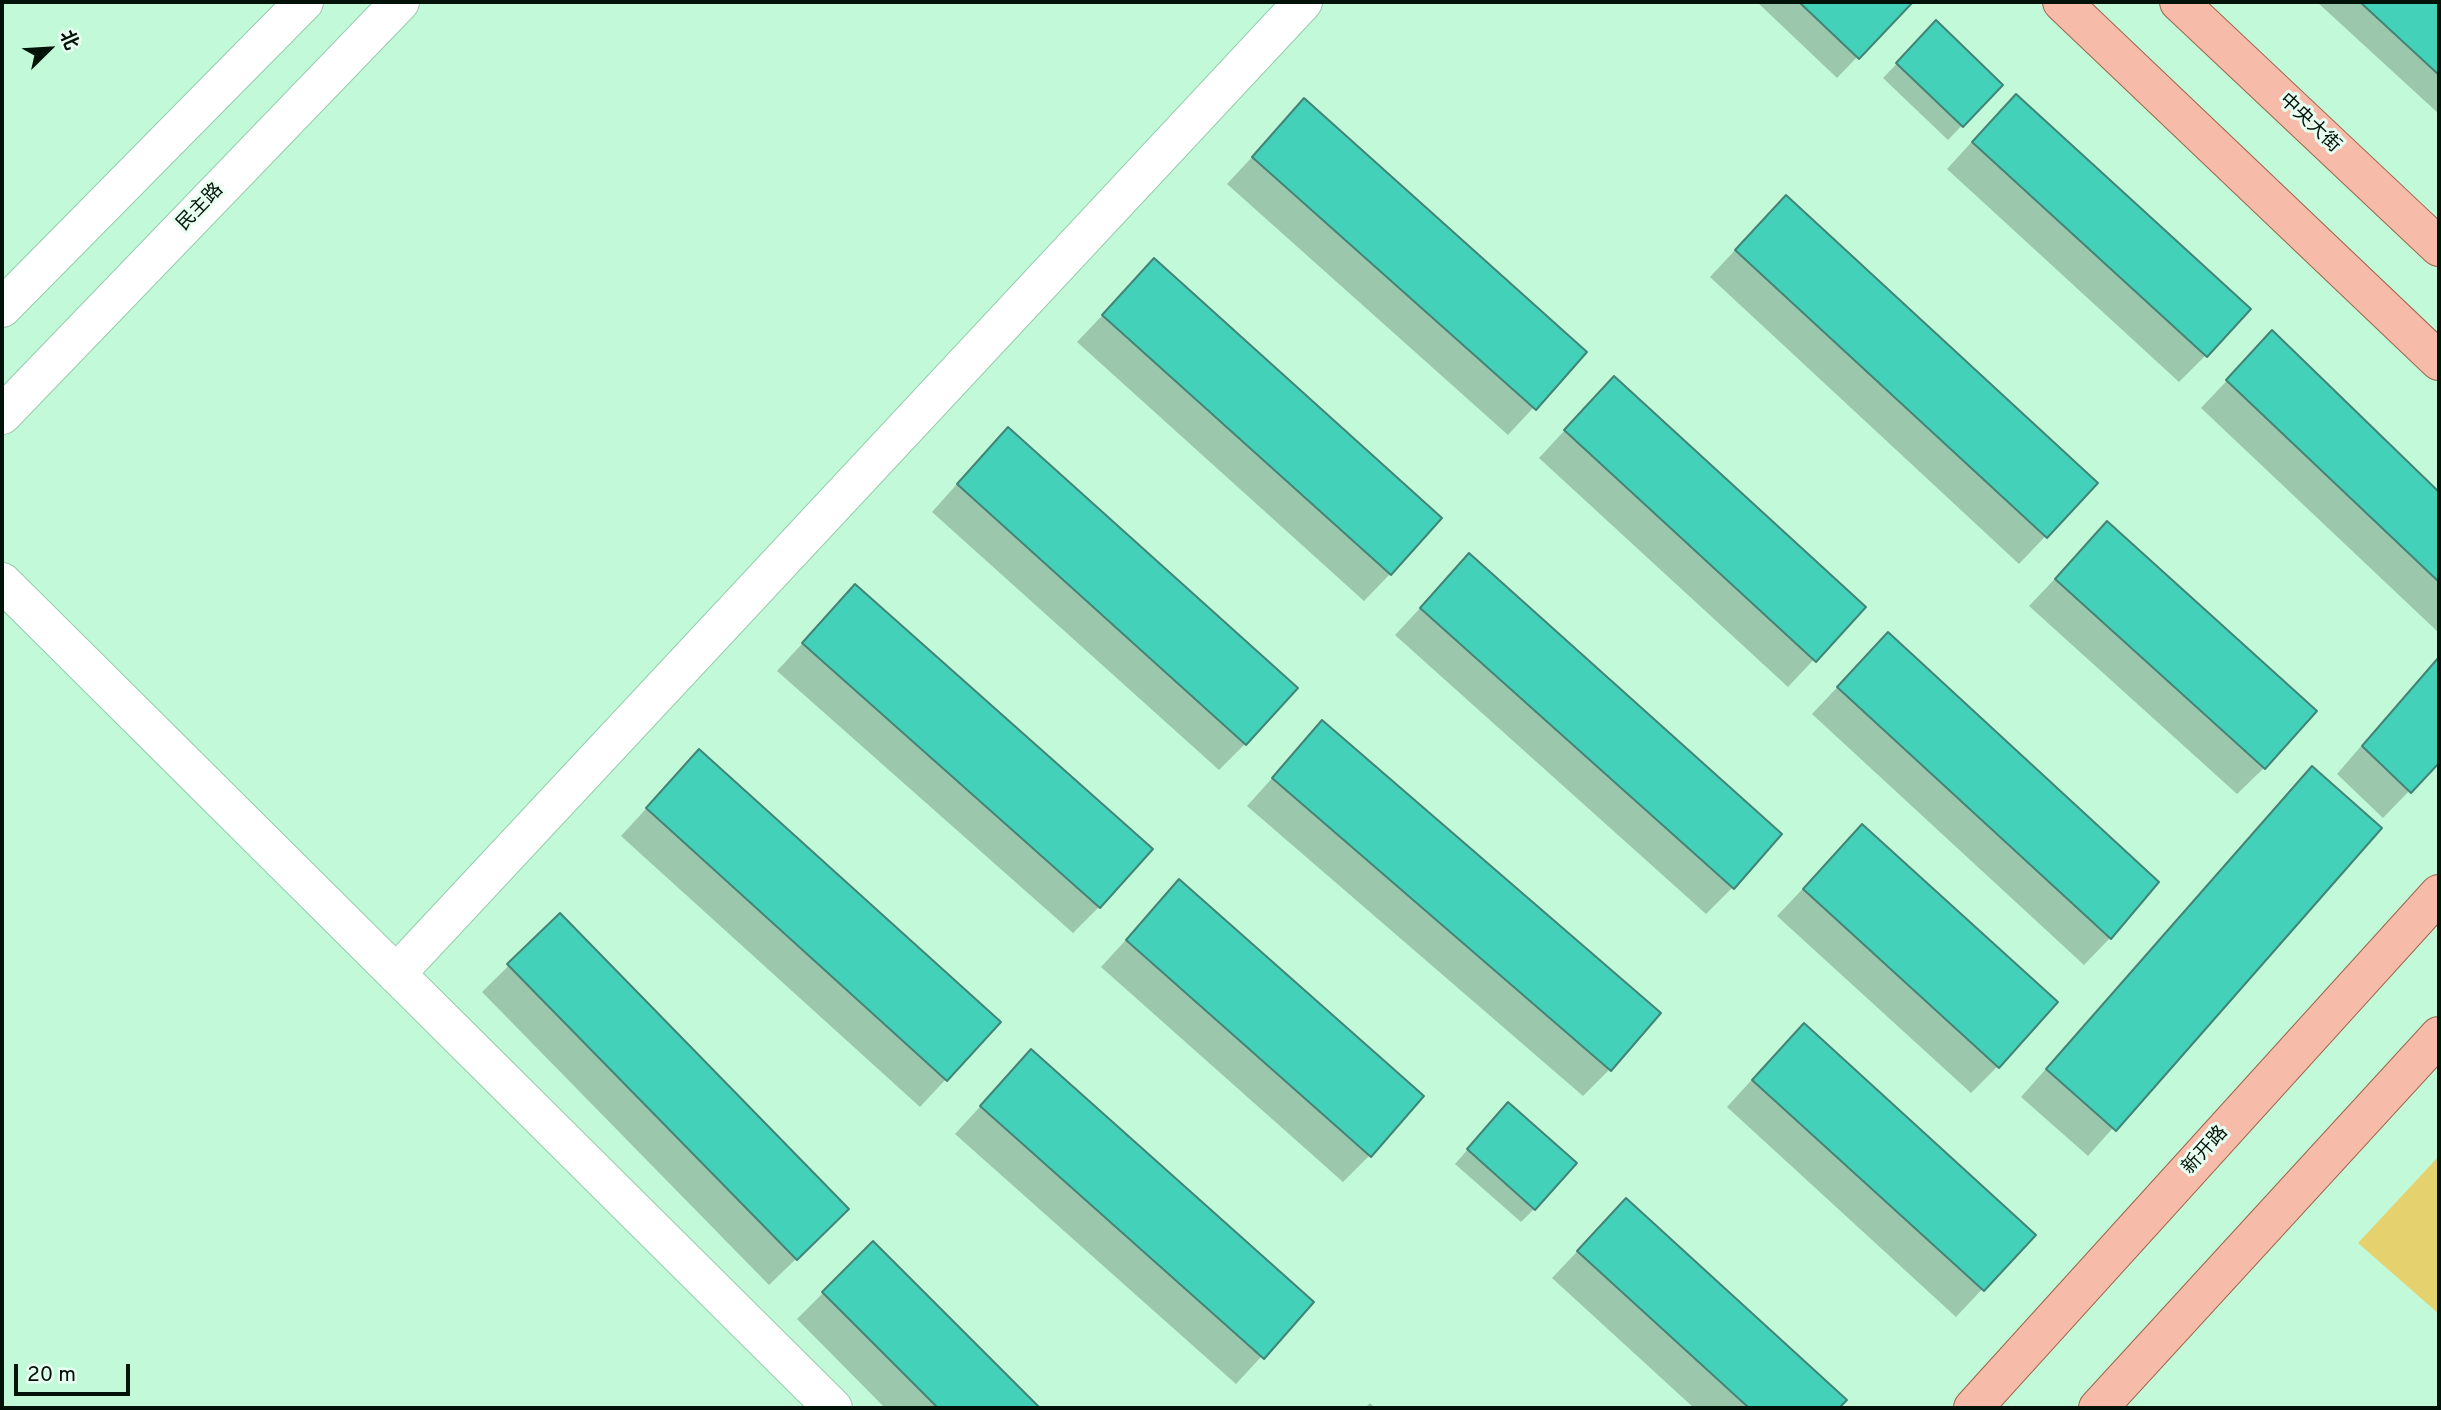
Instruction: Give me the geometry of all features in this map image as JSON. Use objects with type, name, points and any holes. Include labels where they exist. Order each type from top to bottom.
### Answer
[{"type":"main road","points":[[2062,2],[2439,361]]},
{"type":"main road","name":"中央大街","points":[[2179,2],[2439,247]]},
{"type":"main road","name":"新开路","points":[[1973,1408],[2439,894]]},
{"type":"main road","points":[[2098,1408],[2439,1036]]},
{"type":"street","points":[[2,308],[304,2]]},
{"type":"street","name":"民主路","points":[[2,415],[400,2]]},
{"type":"street","points":[[396,974],[1303,2]]},
{"type":"street","points":[[2,582],[833,1408]]},
{"type":"shaded area","points":[[2439,1156],[2439,1314],[2358,1243]]},
{"type":"building","points":[[1799,2],[1913,2],[1859,59]]},
{"type":"building","points":[[2360,2],[2439,2],[2439,75]]},
{"type":"building","points":[[1936,20],[2003,85],[1963,127],[1896,63]]},
{"type":"building","points":[[2016,94],[2251,309],[2207,357],[1972,142]]},
{"type":"building","points":[[1304,98],[1587,352],[1536,410],[1252,157]]},
{"type":"building","points":[[1786,195],[2098,483],[2047,538],[1735,250]]},
{"type":"building","points":[[1154,258],[1442,518],[1391,575],[1102,315]]},
{"type":"building","points":[[2272,330],[2439,492],[2439,582],[2226,380]]},
{"type":"building","points":[[1614,376],[1866,607],[1816,662],[1564,430]]},
{"type":"building","points":[[1008,427],[1298,688],[1246,745],[957,484]]},
{"type":"building","points":[[2107,521],[2317,711],[2265,769],[2055,579]]},
{"type":"building","points":[[1469,553],[1782,834],[1734,889],[1420,608]]},
{"type":"building","points":[[855,584],[1153,849],[1100,908],[802,643]]},
{"type":"building","points":[[1888,632],[2159,882],[2111,939],[1837,687]]},
{"type":"building","points":[[2439,657],[2439,763],[2411,793],[2362,746]]},
{"type":"building","points":[[1322,720],[1661,1013],[1611,1071],[1272,778]]},
{"type":"building","points":[[699,749],[1001,1022],[947,1081],[646,808]]},
{"type":"building","points":[[2312,766],[2382,828],[2116,1131],[2046,1069]]},
{"type":"building","points":[[1862,824],[2058,1002],[1999,1068],[1803,889]]},
{"type":"building","points":[[1179,879],[1424,1096],[1371,1157],[1126,940]]},
{"type":"building","points":[[560,913],[849,1209],[797,1260],[507,964]]},
{"type":"building","points":[[1804,1023],[2036,1235],[1984,1291],[1752,1080]]},
{"type":"building","points":[[1031,1049],[1314,1302],[1264,1359],[980,1106]]},
{"type":"building","points":[[1508,1102],[1577,1163],[1535,1210],[1467,1149]]},
{"type":"building","points":[[1626,1198],[1847,1400],[1839,1408],[1749,1408],[1577,1251]]},
{"type":"building","points":[[873,1241],[1040,1408],[938,1408],[822,1292]]}]
